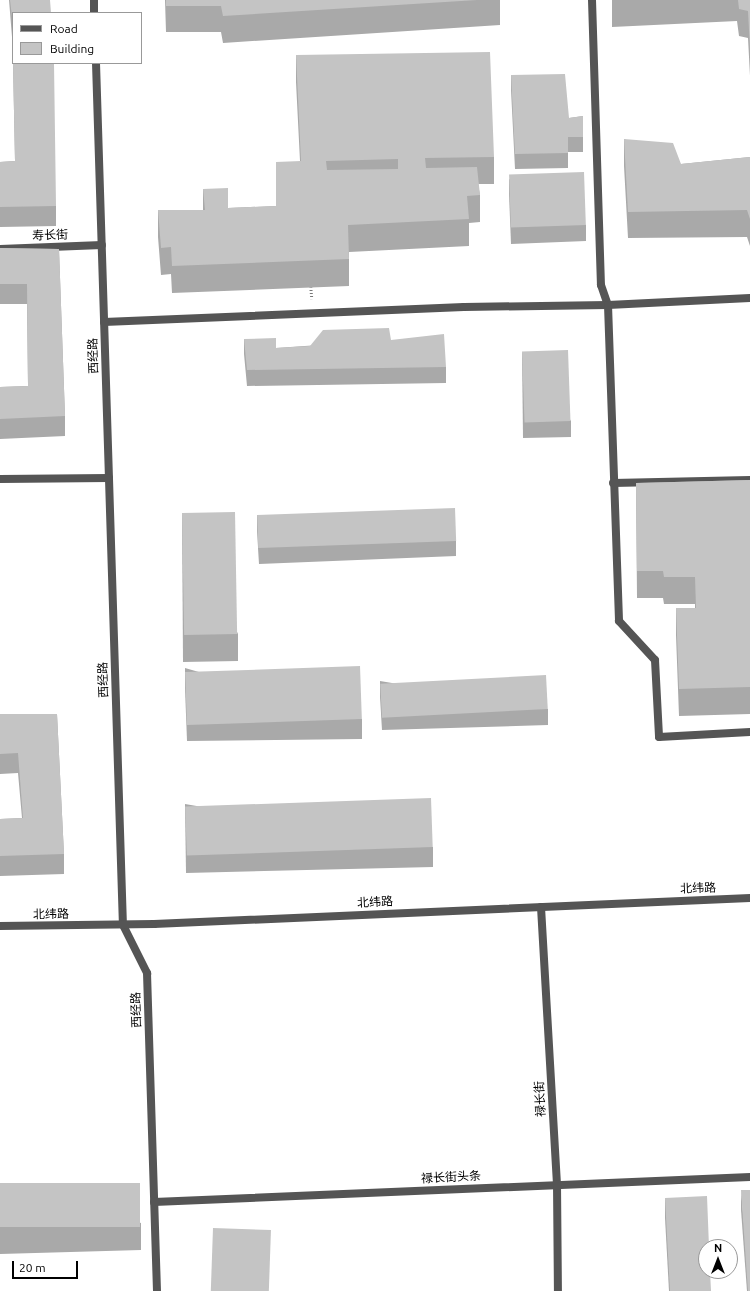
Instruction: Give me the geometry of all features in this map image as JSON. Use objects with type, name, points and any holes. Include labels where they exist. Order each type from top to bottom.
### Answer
[{"type":"street","points":[[94,0],[94,12]]},
{"type":"street","points":[[592,0],[601,285],[608,306],[619,621],[655,660],[659,737],[750,732]]},
{"type":"street","name":"西经路","points":[[96,64],[123,925],[147,974],[157,1291]]},
{"type":"street","name":"寿长街","points":[[0,249],[102,245]]},
{"type":"street","points":[[104,322],[464,307],[608,306],[750,298]]},
{"type":"street","points":[[0,480],[109,478]]},
{"type":"street","points":[[613,483],[750,480]]},
{"type":"street","name":"北纬路","points":[[0,926],[123,925],[750,898]]},
{"type":"street","name":"禄长街","points":[[541,907],[557,1184],[558,1291]]},
{"type":"street","name":"禄长街头条","points":[[154,1202],[750,1177]]},
{"type":"building","points":[[10,0],[50,0],[51,12],[12,12],[12,17]]},
{"type":"building","points":[[166,0],[477,0],[223,16],[221,6],[166,6]]},
{"type":"building","points":[[738,0],[750,0],[750,49],[748,11],[739,9]]},
{"type":"building","points":[[490,52],[494,157],[425,158],[426,168],[477,167],[480,195],[467,196],[469,219],[348,225],[349,259],[172,266],[171,247],[161,248],[158,210],[205,210],[203,189],[228,188],[228,208],[276,206],[276,162],[301,161],[296,55]],"holes":[[[398,159],[398,169],[327,170],[326,161]]]},
{"type":"building","points":[[13,64],[54,64],[56,206],[0,207],[0,162],[15,161]]},
{"type":"building","points":[[565,74],[569,118],[583,116],[583,137],[568,137],[568,153],[515,154],[511,75]]},
{"type":"building","points":[[624,139],[673,143],[681,164],[750,157],[750,219],[747,210],[628,212]]},
{"type":"building","points":[[584,172],[586,225],[511,228],[509,175]]},
{"type":"building","points":[[0,248],[59,249],[65,416],[0,419],[0,387],[28,386],[27,284],[0,284]]},
{"type":"building","points":[[389,328],[391,340],[444,334],[446,367],[247,370],[244,339],[276,338],[276,348],[310,346],[323,330]]},
{"type":"building","points":[[568,350],[570,421],[525,423],[522,352]]},
{"type":"building","points":[[750,480],[750,687],[679,689],[676,608],[696,608],[695,577],[664,577],[663,571],[637,571],[636,483]]},
{"type":"building","points":[[455,508],[456,541],[258,548],[257,515]]},
{"type":"building","points":[[235,512],[237,634],[184,635],[182,513]]},
{"type":"building","points":[[360,666],[362,719],[187,725],[185,672]]},
{"type":"building","points":[[546,675],[548,709],[382,718],[380,684]]},
{"type":"building","points":[[0,714],[57,714],[64,854],[0,856],[0,819],[23,818],[18,753],[0,754]]},
{"type":"building","points":[[431,798],[433,847],[187,856],[185,807]]},
{"type":"building","points":[[0,1183],[140,1183],[140,1227],[0,1227]]},
{"type":"building","points":[[741,1190],[750,1190],[750,1291],[748,1291]]},
{"type":"building","points":[[707,1196],[709,1239],[698,1239],[698,1279],[710,1279],[711,1291],[670,1291],[665,1198]]},
{"type":"building","points":[[213,1228],[271,1230],[269,1291],[211,1291]]}]
